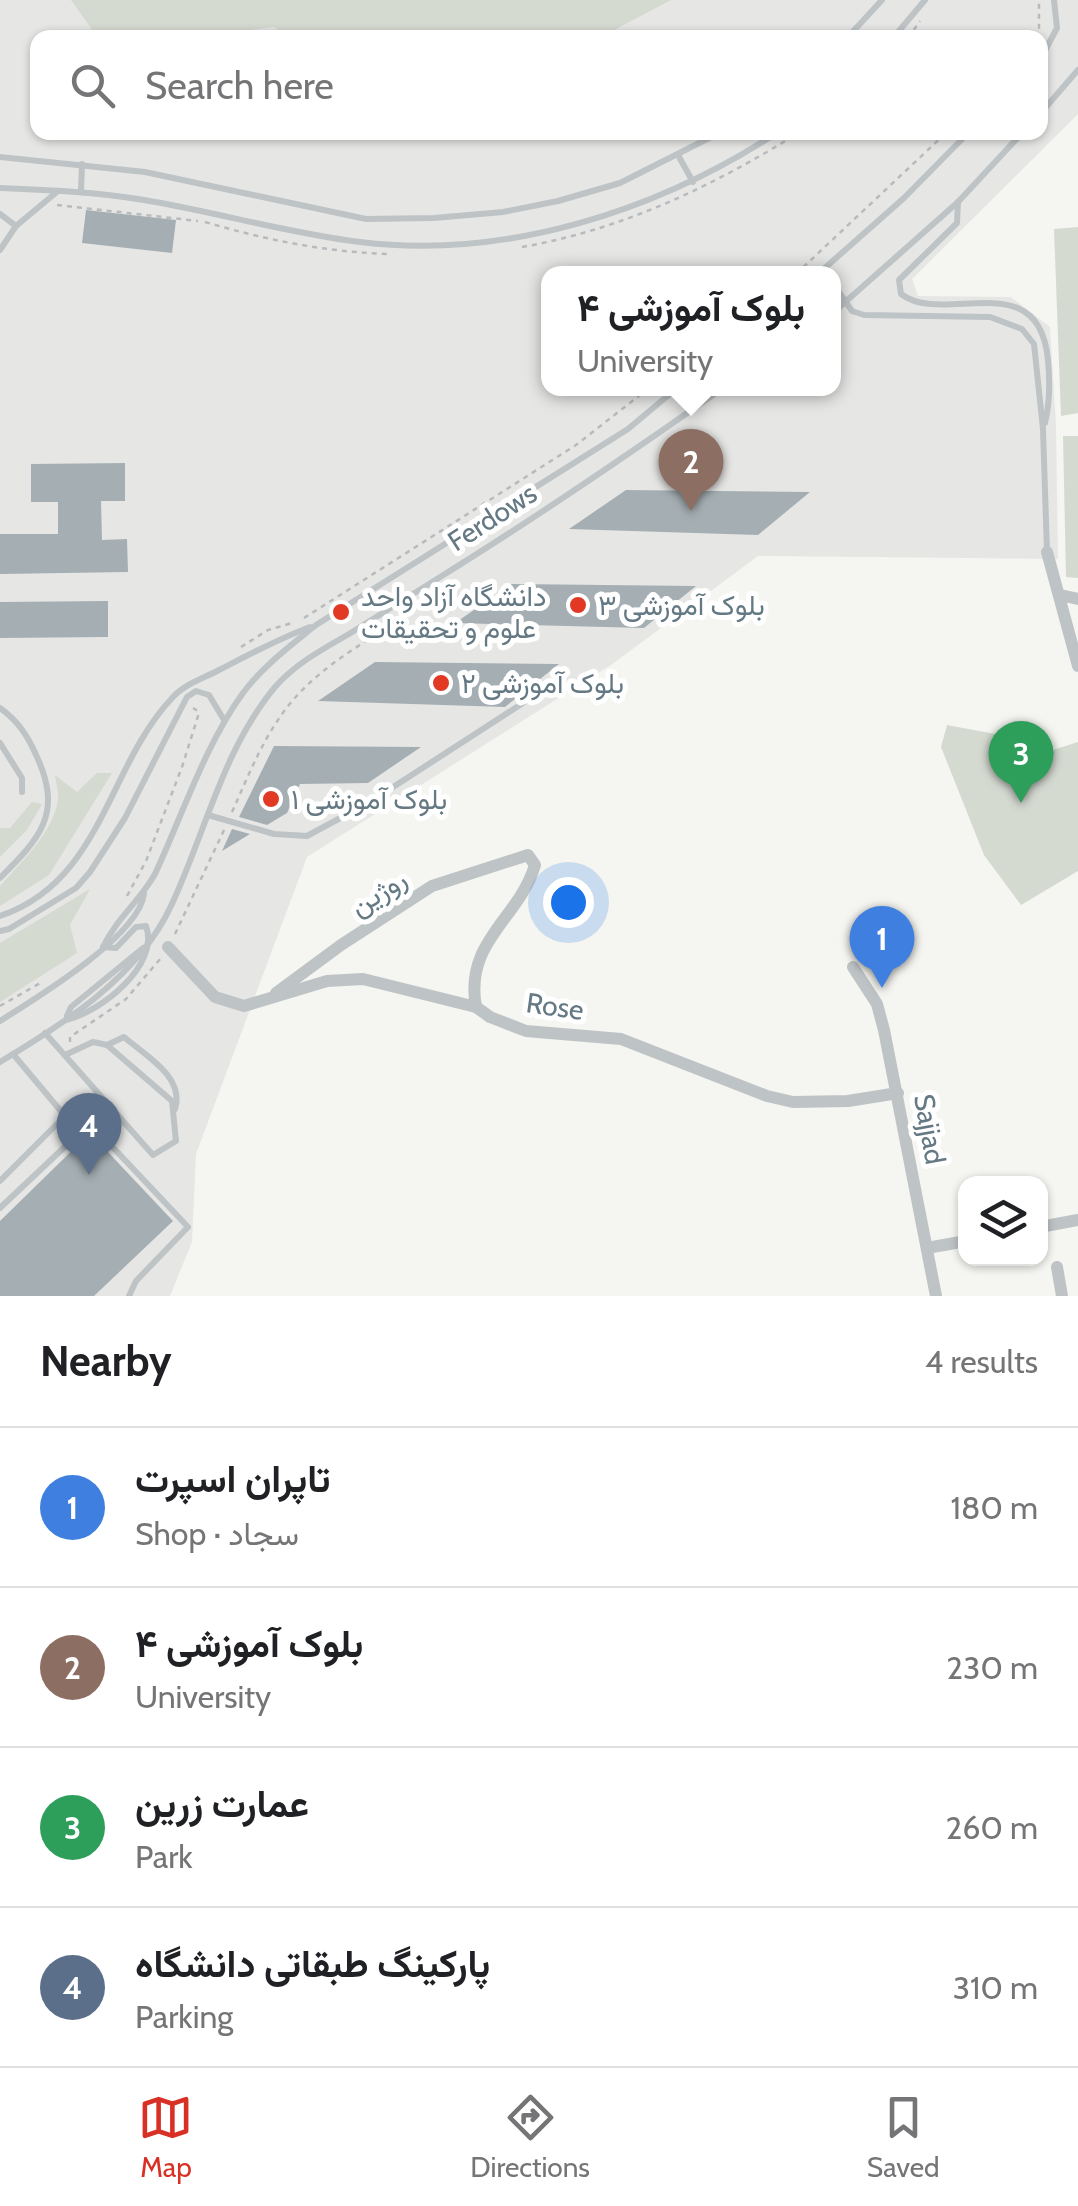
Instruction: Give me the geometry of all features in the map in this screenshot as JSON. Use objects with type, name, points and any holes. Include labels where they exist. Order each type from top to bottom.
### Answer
[{"type":"street","points":[[1047,552],[1078,666]]},
{"type":"street","points":[[1060,595],[1078,599]]},
{"type":"street","points":[[1060,595],[1078,620]]},
{"type":"street","name":"روژین","points":[[268,999],[341,945],[432,886],[528,854],[535,864],[529,885],[480,953],[473,988],[476,1006]]},
{"type":"street","name":"Rose","points":[[168,947],[215,997],[244,1006],[328,981],[363,979],[476,1006],[490,1017],[526,1031],[621,1038],[767,1096],[793,1102],[848,1101],[898,1093]]},
{"type":"street","name":"Sajjad","points":[[853,967],[877,1004],[936,1296]]},
{"type":"street","points":[[1048,1226],[1078,1220]]},
{"type":"street","points":[[927,1248],[958,1242]]},
{"type":"street","points":[[1057,1267],[1062,1296]]},
{"type":"lane","points":[[854,30],[882,0]]},
{"type":"lane","points":[[899,30],[924,0]]},
{"type":"lane","points":[[1048,45],[1057,28],[1054,0]]},
{"type":"lane","points":[[1048,105],[1078,70]]},
{"type":"lane","points":[[0,158],[82,164],[207,183],[288,204],[366,218],[434,218],[503,212],[558,201],[620,183],[706,140]]},
{"type":"lane","points":[[0,188],[143,200],[364,243],[436,244],[507,238],[572,226],[628,209],[693,182],[764,140]]},
{"type":"lane","points":[[829,266],[961,140]]},
{"type":"lane","points":[[841,307],[958,202],[1016,140]]},
{"type":"lane","points":[[678,155],[693,182]]},
{"type":"lane","points":[[80,192],[82,164]]},
{"type":"lane","points":[[0,250],[16,226],[58,190]]},
{"type":"lane","points":[[958,202],[957,223],[899,280],[900,294],[916,303],[992,302],[1026,312],[1046,342],[1050,382],[1043,429]]},
{"type":"lane","points":[[0,214],[16,226]]},
{"type":"lane","points":[[841,296],[852,311],[864,315],[990,318],[1022,329],[1034,344],[1043,429],[1047,552]]},
{"type":"lane","name":"Ferdows","points":[[103,947],[112,929],[144,893],[224,721],[244,691],[273,660],[316,625],[628,429],[668,396]]},
{"type":"lane","name":"Ferdows","points":[[46,1033],[124,972],[148,944],[170,908],[253,720],[276,686],[303,662],[476,554],[712,396]]},
{"type":"lane","points":[[0,916],[54,885],[74,866],[155,720],[182,688],[269,642],[316,625]]},
{"type":"lane","points":[[0,932],[76,888],[90,872],[125,818],[187,697],[196,691],[209,694],[224,721]]},
{"type":"lane","points":[[208,815],[274,834],[307,836],[370,802],[523,703]]},
{"type":"lane","points":[[0,708],[17,721],[34,750],[51,798],[50,813],[30,848],[0,878]]},
{"type":"lane","points":[[0,744],[22,778],[22,792]]},
{"type":"lane","points":[[0,1022],[62,981],[103,947],[116,948],[141,924],[149,934],[148,944]]},
{"type":"lane","points":[[0,1062],[46,1033],[65,1055],[153,1155],[176,1141],[172,1100],[107,1045],[93,1042],[65,1055]]},
{"type":"lane","points":[[107,1045],[124,1037],[171,1077],[178,1098],[174,1115]]},
{"type":"lane","points":[[0,1181],[65,1116],[13,1054]]},
{"type":"lane","points":[[0,1208],[90,1123],[188,1227],[136,1281],[128,1296]]},
{"type":"path","points":[[1038,0],[1039,30]]},
{"type":"path","points":[[805,266],[938,140]]},
{"type":"path","points":[[79,1048],[70,1044],[70,1037],[126,999],[168,947],[280,717],[327,668],[400,620]]},
{"type":"path","points":[[128,894],[146,861],[182,767],[198,711],[194,707],[187,712]]},
{"type":"path","points":[[0,1006],[52,976]]},
{"type":"shaded area","name":"دانشگاه آزاد واحد علوم و تحقیقات","points":[[0,0],[1078,0],[1078,114],[912,279],[918,296],[1011,297],[1050,327],[1058,559],[758,556],[611,665],[307,857],[196,1154],[192,1242],[170,1296],[0,1296]]},
{"type":"shaded area","points":[[71,0],[671,0],[614,30],[92,30]]},
{"type":"shaded area","points":[[1078,227],[1078,413],[1061,416],[1054,229]]},
{"type":"shaded area","points":[[1063,436],[1078,436],[1078,578],[1066,577]]},
{"type":"shaded area","points":[[947,725],[1032,741],[1033,751],[1050,751],[1078,742],[1078,871],[1021,905],[984,855],[941,747]]},
{"type":"shaded area","points":[[97,773],[112,773],[49,875],[0,906],[0,886],[50,823],[58,796],[55,775],[77,792]]},
{"type":"shaded area","points":[[32,802],[42,804],[27,830],[0,857],[0,828],[10,828]]},
{"type":"shaded area","points":[[90,889],[70,925],[77,953],[0,1002],[0,943]]},
{"type":"building","points":[[86,210],[176,220],[172,253],[82,243]]},
{"type":"building","points":[[125,463],[125,501],[101,501],[102,540],[127,539],[128,572],[0,574],[0,534],[58,534],[58,502],[31,502],[31,464]]},
{"type":"building","points":[[626,490],[810,492],[758,535],[569,529]]},
{"type":"building","name":"بلوک آموزشی ۳","points":[[512,584],[696,586],[644,628],[455,623]]},
{"type":"building","points":[[108,601],[108,637],[0,638],[0,602]]},
{"type":"building","name":"بلوک آموزشی ۲","points":[[375,662],[559,664],[505,707],[318,701]]},
{"type":"building","name":"بلوک آموزشی ۱","points":[[274,746],[421,747],[368,783],[300,784],[287,813],[267,825],[239,817]]},
{"type":"building","points":[[232,829],[250,834],[222,851]]},
{"type":"building","points":[[90,1133],[173,1221],[94,1296],[0,1296],[0,1221]]},
{"type":"place","name":"بلوک آموزشی ۴","points":[[691,511]]},
{"type":"place","name":"بلوک آموزشی ۳","points":[[578,605]]},
{"type":"place","name":"دانشگاه آزاد واحد علوم و تحقیقات","points":[[341,612]]},
{"type":"place","name":"بلوک آموزشی ۲","points":[[441,683]]},
{"type":"place","name":"بلوک آموزشی ۱","points":[[271,799]]},
{"type":"place","name":"عمارت زرین","points":[[1021,803]]},
{"type":"place","name":"تاپران اسپرت","points":[[882,988]]},
{"type":"place","name":"پارکینگ طبقاتی دانشگاه","points":[[89,1175]]}]
